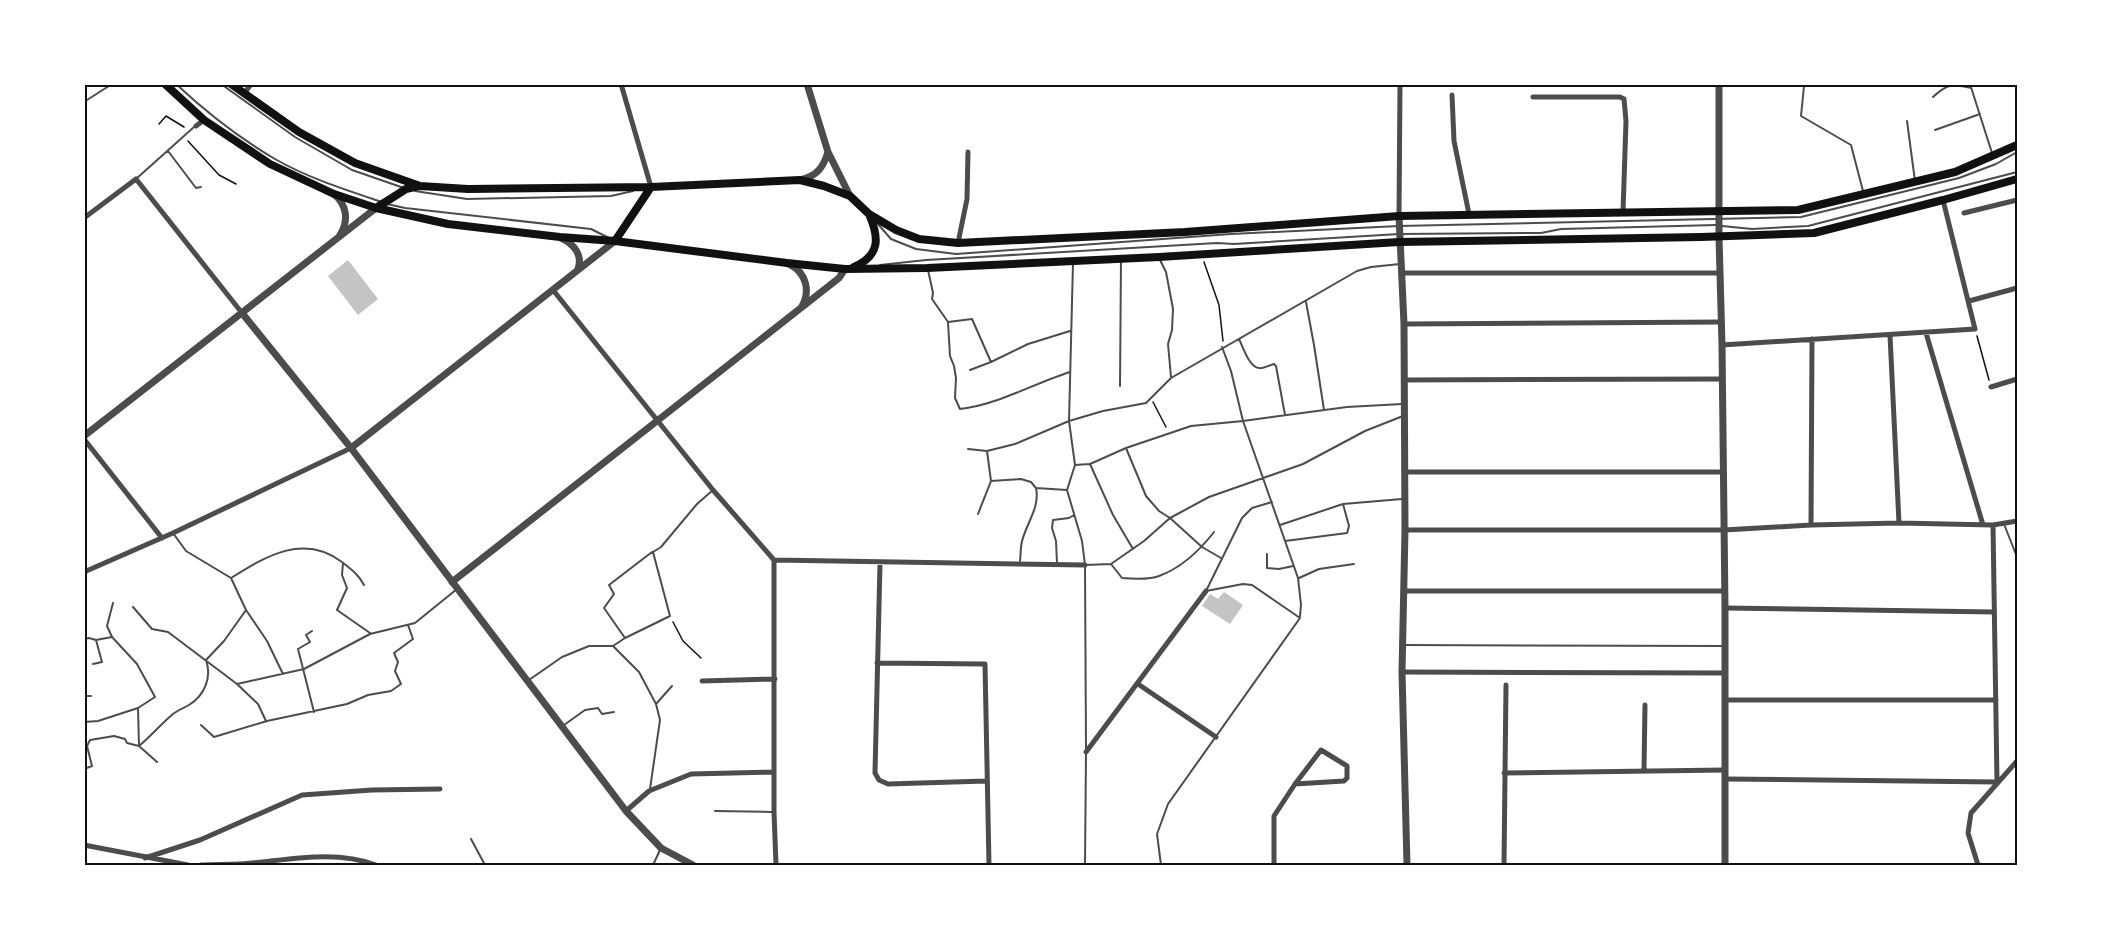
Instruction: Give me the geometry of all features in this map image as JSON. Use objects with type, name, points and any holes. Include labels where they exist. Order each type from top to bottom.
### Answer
[{"type":"main road","points":[[165,84],[204,120],[270,164],[334,194],[376,208],[448,224],[615,241],[845,269],[927,268],[1159,257],[1399,234],[1719,237],[1814,233],[2017,179]]},
{"type":"main road","points":[[231,84],[299,132],[355,163],[420,186]]},
{"type":"main road","points":[[376,208],[406,189],[420,186],[468,189],[651,186],[800,180],[825,186],[850,196],[869,214],[896,230],[919,239],[958,243],[1185,232],[1399,216],[1623,212],[1719,218],[1798,210],[1863,195],[1955,172],[2017,146]]},
{"type":"main road","points":[[615,241],[651,186]]},
{"type":"main road","points":[[845,269],[864,262],[876,246],[877,236],[869,214]]},
{"type":"street","points":[[244,94],[251,84]]},
{"type":"street","points":[[621,84],[651,186]]},
{"type":"street","points":[[807,84],[828,152],[850,196]]},
{"type":"street","points":[[1400,84],[1399,234],[1404,324],[1405,404],[1405,591],[1402,672],[1407,865]]},
{"type":"street","points":[[1719,84],[1719,237],[1725,591],[1725,865]]},
{"type":"street","points":[[1452,95],[1454,141],[1469,214]]},
{"type":"street","points":[[1533,97],[1624,99],[1626,120],[1623,212]]},
{"type":"street","points":[[196,126],[204,120]]},
{"type":"street","points":[[800,180],[815,175],[825,163],[828,152]]},
{"type":"street","points":[[958,243],[967,199],[968,152]]},
{"type":"street","points":[[84,218],[136,179],[351,448],[626,811],[661,848],[687,864]]},
{"type":"street","points":[[334,194],[343,204],[345,211],[345,221],[337,240]]},
{"type":"street","points":[[1722,345],[1975,329],[1943,200]]},
{"type":"street","points":[[1964,213],[2017,200]]},
{"type":"street","points":[[162,538],[84,437],[376,208]]},
{"type":"street","points":[[560,237],[575,248],[580,263],[577,272]]},
{"type":"street","points":[[84,572],[173,533],[351,448],[615,241]]},
{"type":"street","points":[[787,263],[795,267],[806,283],[807,293],[800,310]]},
{"type":"street","points":[[455,586],[658,421],[839,279],[845,269]]},
{"type":"street","points":[[1401,273],[1720,273]]},
{"type":"street","points":[[1969,301],[2017,288]]},
{"type":"street","points":[[553,290],[713,490],[774,560],[776,865]]},
{"type":"street","points":[[1404,324],[1722,321]]},
{"type":"street","points":[[1926,333],[1983,525]]},
{"type":"street","points":[[1890,335],[1899,523]]},
{"type":"street","points":[[1811,525],[1812,339]]},
{"type":"street","points":[[1404,380],[1722,379]]},
{"type":"street","points":[[1991,387],[2017,379]]},
{"type":"street","points":[[1405,472],[1723,472]]},
{"type":"street","points":[[1405,530],[1724,530],[1899,523],[1993,525],[2017,521]]},
{"type":"street","points":[[1993,525],[1997,782]]},
{"type":"street","points":[[774,560],[1085,565]]},
{"type":"street","points":[[880,563],[875,773],[879,780],[888,784],[987,781]]},
{"type":"street","points":[[1086,752],[1206,591]]},
{"type":"street","points":[[1405,591],[1725,591]]},
{"type":"street","points":[[1725,608],[1994,612]]},
{"type":"street","points":[[877,663],[985,664],[989,865]]},
{"type":"street","points":[[1402,672],[1724,673]]},
{"type":"street","points":[[702,681],[775,679]]},
{"type":"street","points":[[1138,684],[1216,737]]},
{"type":"street","points":[[1504,865],[1506,685]]},
{"type":"street","points":[[1725,700],[1996,700]]},
{"type":"street","points":[[1644,770],[1645,705]]},
{"type":"street","points":[[1274,865],[1274,816],[1295,784],[1321,750],[1347,766],[1347,778],[1344,781],[1295,784]]},
{"type":"street","points":[[1978,865],[1968,832],[1971,813],[2017,761]]},
{"type":"street","points":[[1504,773],[1725,770]]},
{"type":"street","points":[[626,811],[650,791],[691,774],[774,772]]},
{"type":"street","points":[[1725,779],[1997,782]]},
{"type":"street","points":[[145,858],[200,840],[302,795],[372,790],[440,789]]},
{"type":"street","points":[[84,844],[188,865]]},
{"type":"street","points":[[201,865],[250,864],[304,857],[360,859],[376,865]]},
{"type":"lane","points":[[87,100],[112,84]]},
{"type":"lane","points":[[176,84],[210,116],[275,160],[326,183],[405,208],[591,229],[615,241]]},
{"type":"lane","points":[[221,84],[295,137],[352,170],[406,189],[467,200],[611,196],[651,186]]},
{"type":"lane","points":[[1806,84],[1802,116],[1851,145],[1863,195]]},
{"type":"lane","points":[[1934,96],[1952,84],[1971,88]]},
{"type":"lane","points":[[1970,84],[1993,157]]},
{"type":"lane","points":[[1935,130],[1980,114]]},
{"type":"lane","points":[[1907,121],[1915,182]]},
{"type":"lane","points":[[136,179],[196,126]]},
{"type":"lane","points":[[168,151],[196,188],[201,187]]},
{"type":"lane","points":[[845,269],[948,259],[1399,234],[1719,218],[1801,217],[1959,178],[1996,164],[2017,152]]},
{"type":"lane","points":[[869,214],[891,239],[916,249],[956,254],[1231,234],[1541,233],[1561,229],[1719,218],[1752,229],[1808,226],[2017,172]]},
{"type":"lane","points":[[1159,257],[1167,272],[1173,309],[1172,330],[1168,344],[1171,378]]},
{"type":"lane","points":[[1120,386],[1121,258]]},
{"type":"lane","points":[[1074,260],[1069,421],[1075,465],[1067,490],[1082,541],[1085,565],[1084,865]]},
{"type":"lane","points":[[968,448],[987,452],[1014,444],[1069,421],[1103,411],[1146,403],[1171,378],[1357,271],[1400,264]]},
{"type":"lane","points":[[927,268],[933,293],[932,299],[948,322],[950,356],[956,378],[955,398],[960,409],[969,408],[1070,372]]},
{"type":"lane","points":[[1306,302],[1323,410]]},
{"type":"lane","points":[[948,322],[972,320],[991,362]]},
{"type":"lane","points":[[970,370],[1028,344],[1070,331]]},
{"type":"lane","points":[[1239,339],[1252,364],[1256,367],[1261,369],[1274,364],[1276,366],[1285,415]]},
{"type":"lane","points":[[1161,865],[1157,834],[1168,804],[1300,618],[1298,578],[1243,421],[1234,382],[1222,347]]},
{"type":"lane","points":[[1075,465],[1090,464],[1126,448],[1191,426],[1347,406],[1405,404]]},
{"type":"lane","points":[[1085,565],[1110,564],[1133,549],[1170,518],[1209,497],[1303,464],[1365,431],[1404,416]]},
{"type":"lane","points":[[1126,448],[1146,496],[1202,547],[1221,558]]},
{"type":"lane","points":[[978,514],[991,482],[987,452]]},
{"type":"lane","points":[[1090,464],[1113,515],[1133,549]]},
{"type":"lane","points":[[991,482],[1020,479],[1031,482],[1036,488],[1038,495],[1022,540],[1020,564]]},
{"type":"lane","points":[[1036,488],[1067,490]]},
{"type":"lane","points":[[625,638],[604,608],[614,594],[609,585],[648,554],[661,547],[696,504],[713,490]]},
{"type":"lane","points":[[1280,525],[1343,504],[1404,499]]},
{"type":"lane","points":[[1206,591],[1242,518],[1252,508],[1272,502]]},
{"type":"lane","points":[[1285,542],[1347,533],[1349,526],[1343,504]]},
{"type":"lane","points":[[1057,565],[1053,520],[1074,515]]},
{"type":"lane","points":[[2004,524],[2017,557]]},
{"type":"lane","points":[[1110,564],[1122,578],[1158,577],[1181,564],[1202,547],[1214,532]]},
{"type":"lane","points":[[173,533],[186,551],[231,578],[246,610],[267,641],[283,674]]},
{"type":"lane","points":[[231,578],[260,560],[282,550],[316,549],[330,554],[343,563],[359,576],[364,585]]},
{"type":"lane","points":[[527,681],[562,657],[589,646],[613,646],[670,616],[653,552]]},
{"type":"lane","points":[[1267,554],[1267,568],[1280,569],[1293,566]]},
{"type":"lane","points":[[343,563],[342,575],[347,588],[337,610],[370,634]]},
{"type":"lane","points":[[1298,578],[1319,569],[1354,564]]},
{"type":"lane","points":[[1206,591],[1243,584],[1252,585],[1300,618]]},
{"type":"lane","points":[[237,684],[304,669],[370,634],[415,623],[455,586]]},
{"type":"lane","points":[[84,722],[98,721],[138,708],[154,696],[137,664],[112,637],[107,626],[113,603]]},
{"type":"lane","points":[[133,607],[152,629],[168,632],[237,684],[258,704],[267,721]]},
{"type":"lane","points":[[206,660],[224,641],[246,610]]},
{"type":"lane","points":[[201,725],[214,737],[267,721],[314,712],[347,704],[368,695],[391,691],[401,684],[395,671],[398,662],[394,653],[412,639],[408,625]]},
{"type":"lane","points":[[312,631],[306,635],[310,642],[298,649],[314,712]]},
{"type":"lane","points":[[84,639],[96,640],[112,637]]},
{"type":"lane","points":[[93,664],[102,663],[96,640]]},
{"type":"lane","points":[[1403,645],[1724,646]]},
{"type":"lane","points":[[613,646],[639,672],[656,704],[660,720],[650,791]]},
{"type":"lane","points":[[139,746],[181,708],[191,704],[208,681],[210,671],[206,660]]},
{"type":"lane","points":[[656,704],[672,686]]},
{"type":"lane","points":[[84,696],[91,696]]},
{"type":"lane","points":[[138,708],[139,746]]},
{"type":"lane","points":[[561,727],[585,710],[598,708],[602,714],[614,712]]},
{"type":"lane","points":[[84,769],[92,766],[87,746],[90,740],[114,736],[125,738],[128,743],[139,746],[157,762]]},
{"type":"lane","points":[[715,811],[774,812]]},
{"type":"lane","points":[[471,839],[485,865]]},
{"type":"lane","points":[[653,865],[661,848]]},
{"type":"path","points":[[159,124],[166,116],[190,131]]},
{"type":"path","points":[[183,137],[219,176],[236,183]]},
{"type":"path","points":[[1203,261],[1219,305],[1224,337],[1222,347]]},
{"type":"path","points":[[1975,329],[1991,387]]},
{"type":"path","points":[[1151,399],[1169,433]]},
{"type":"path","points":[[670,616],[683,641],[701,658]]},
{"type":"building","points":[[348,260],[378,299],[358,315],[328,276]]},
{"type":"building","points":[[1224,592],[1243,605],[1230,624],[1202,606],[1210,594],[1218,599]]}]
